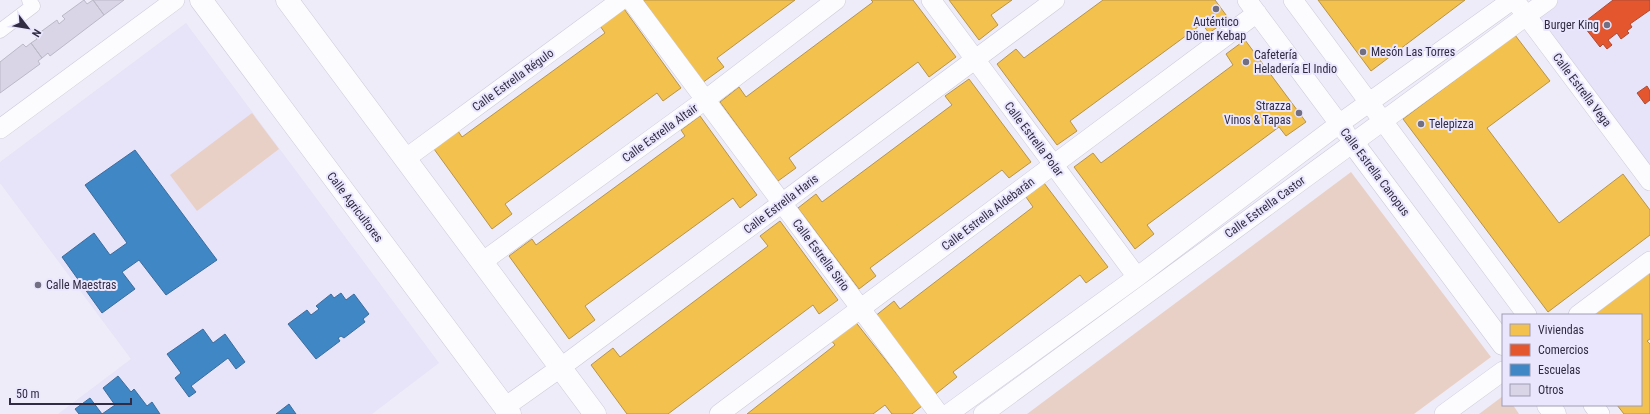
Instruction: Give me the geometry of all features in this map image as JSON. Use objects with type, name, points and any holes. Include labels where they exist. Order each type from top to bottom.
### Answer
[{"type":"street","points":[[0,31],[33,6],[29,0]]},
{"type":"street","points":[[0,129],[175,0]]},
{"type":"street","name":"Calle Agricultores","points":[[201,0],[507,410]]},
{"type":"street","points":[[287,0],[595,414]]},
{"type":"street","name":"Calle Estrella Régulo","points":[[405,159],[622,0]]},
{"type":"street","name":"Calle Estrella Sirio","points":[[631,0],[939,414]]},
{"type":"street","name":"Calle Estrella Altair","points":[[482,262],[705,100],[836,0]]},
{"type":"street","name":"Calle Estrella Polar","points":[[931,0],[1137,277]]},
{"type":"street","name":"Calle Estrella Haris","points":[[507,410],[560,368],[1056,0]]},
{"type":"street","points":[[1292,0],[1525,314]]},
{"type":"street","name":"Calle Estrella Castor","points":[[948,414],[1137,277],[1339,124],[1513,0]]},
{"type":"street","name":"Calle Estrella Vega","points":[[1513,0],[1527,16],[1650,181]]},
{"type":"street","name":"Calle Estrella Castor","points":[[983,414],[1548,0]]},
{"type":"street","name":"Calle Estrella Canopus","points":[[1252,7],[1502,343]]},
{"type":"street","name":"Calle Estrella Aldebarán","points":[[719,414],[1053,165],[1252,7]]},
{"type":"street","points":[[1579,314],[1650,261]]},
{"type":"street","points":[[1444,414],[1502,372]]},
{"type":"street","points":[[1549,406],[1555,414]]},
{"type":"street","points":[[1594,406],[1600,414]]},
{"type":"shaded area","points":[[1548,0],[1650,0],[1650,181],[1527,16]]},
{"type":"shaded area","points":[[186,23],[439,363],[372,414],[58,414],[131,359],[0,183],[0,162]]},
{"type":"shaded area","points":[[252,113],[279,149],[197,211],[170,175]]},
{"type":"shaded area","points":[[1351,172],[1491,357],[1414,414],[1027,414]]},
{"type":"shaded area","points":[[1502,397],[1502,406],[1514,406],[1519,414],[1479,414]]},
{"type":"building: Viviendas","points":[[643,0],[795,0],[717,58],[724,67],[702,83]]},
{"type":"building: Viviendas","points":[[871,0],[913,0],[956,57],[929,77],[918,62],[789,158],[796,168],[778,181],[720,102],[739,87],[746,97],[873,2]]},
{"type":"building: Viviendas","points":[[949,0],[1012,0],[991,15],[998,25],[979,40]]},
{"type":"building: Viviendas","points":[[1103,0],[1215,0],[1229,19],[1209,33],[1202,24],[1070,121],[1077,131],[1057,145],[997,64],[1016,49],[1024,58]]},
{"type":"building: Viviendas","points":[[1318,0],[1465,0],[1371,71]]},
{"type":"building: Viviendas","points":[[622,6],[681,88],[663,101],[657,93],[505,204],[512,214],[492,229],[434,149],[458,131],[462,137],[605,33],[598,23]]},
{"type":"building: Viviendas","points":[[1515,35],[1550,81],[1487,128],[1559,223],[1623,174],[1650,210],[1650,235],[1548,312],[1403,119]]},
{"type":"building: Viviendas","points":[[1245,40],[1306,122],[1286,136],[1279,127],[1147,225],[1154,234],[1135,249],[1074,167],[1093,153],[1101,163],[1233,65],[1226,54]]},
{"type":"building: Viviendas","points":[[969,79],[1031,162],[1009,178],[1002,170],[870,268],[876,276],[859,289],[798,208],[816,194],[822,202],[952,105],[945,96]]},
{"type":"building: Viviendas","points":[[700,116],[757,195],[740,208],[733,198],[585,306],[595,320],[569,339],[509,256],[532,239],[536,245],[685,136],[681,130]]},
{"type":"building: Viviendas","points":[[1044,183],[1108,267],[1086,283],[1080,275],[953,372],[957,377],[933,396],[874,317],[894,301],[900,309],[1033,207],[1026,197]]},
{"type":"building: Viviendas","points":[[780,221],[838,300],[819,314],[813,305],[668,414],[627,414],[591,365],[613,348],[620,357],[768,246],[760,236]]},
{"type":"building: Viviendas","points":[[1650,269],[1650,339],[1647,341],[1650,344],[1650,414],[1624,414],[1618,406],[1642,406],[1642,314],[1592,314]]},
{"type":"building: Viviendas","points":[[854,320],[922,406],[912,414],[892,414],[885,405],[873,414],[747,414],[835,345],[830,339]]},
{"type":"building: Comercios","name":"Burger King","points":[[1613,0],[1650,0],[1650,10],[1630,24],[1632,27],[1627,31],[1629,33],[1621,39],[1617,33],[1608,40],[1612,45],[1607,49],[1603,44],[1600,47],[1582,24]]},
{"type":"building: Comercios","points":[[1647,86],[1650,91],[1650,100],[1645,104],[1637,93]]},
{"type":"building: Escuelas","points":[[135,150],[217,260],[166,295],[139,260],[122,272],[135,289],[102,313],[62,257],[94,233],[110,255],[127,243],[85,185]]},
{"type":"building: Escuelas","points":[[341,293],[346,300],[354,294],[369,314],[363,319],[365,322],[344,338],[341,336],[338,338],[340,341],[316,359],[288,324],[307,310],[311,315],[319,309],[316,306],[331,294],[334,298]]},
{"type":"building: Escuelas","points":[[203,329],[213,343],[225,334],[245,362],[236,369],[228,358],[191,386],[196,392],[189,397],[175,378],[181,373],[167,354]]},
{"type":"building: Escuelas","points":[[118,376],[131,392],[134,389],[147,406],[152,402],[160,414],[102,414],[115,405],[103,388]]},
{"type":"building: Escuelas","points":[[90,398],[102,414],[79,414],[75,409]]},
{"type":"building: Escuelas","points":[[289,404],[296,414],[276,414]]},
{"type":"building: Otros","points":[[84,0],[87,4],[93,0],[104,15],[50,56],[48,53],[42,58],[31,43],[37,39],[35,36],[57,20],[59,24],[65,19],[62,16]]},
{"type":"building: Otros","points":[[93,0],[124,0],[104,15]]},
{"type":"building: Otros","points":[[31,43],[42,58],[38,61],[40,64],[0,93],[0,62],[23,44],[26,47]]},
{"type":"place","name":"Auténtico Döner Kebap","points":[[1216,9]]},
{"type":"place","name":"Burger King","points":[[1607,25]]},
{"type":"place","name":"Mesón Las Torres","points":[[1363,52]]},
{"type":"place","name":"Cafetería Heladería El Indio","points":[[1246,62]]},
{"type":"place","name":"Strazza Vinos & Tapas","points":[[1299,113]]},
{"type":"place","name":"Telepizza","points":[[1421,124]]},
{"type":"place","name":"Calle Maestras","points":[[38,285]]}]
